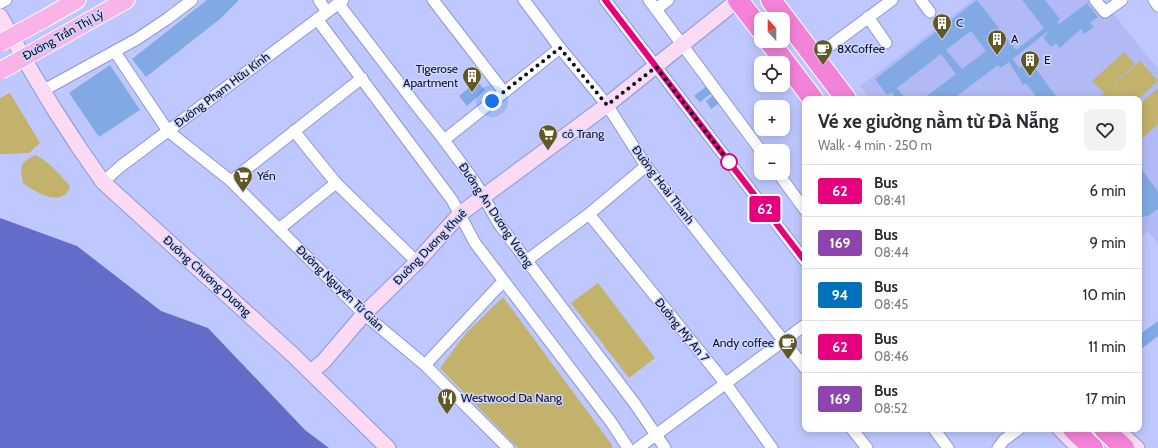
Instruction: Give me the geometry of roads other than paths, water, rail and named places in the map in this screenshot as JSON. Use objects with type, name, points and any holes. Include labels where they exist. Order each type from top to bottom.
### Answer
[{"type":"highway","points":[[774,0],[818,55],[844,96]]},
{"type":"highway","points":[[735,1],[754,22]]},
{"type":"highway","points":[[774,48],[811,96]]},
{"type":"highway","points":[[1077,432],[1093,448]]},
{"type":"highway","points":[[1107,432],[1124,448]]},
{"type":"main road","name":"Đường Trần Thị Lý","points":[[0,43],[77,0]]},
{"type":"main road","name":"Đường Trần Thị Lý","points":[[0,71],[126,0]]},
{"type":"main road","name":"Đường Dương Khuê","points":[[311,372],[324,361],[364,314],[417,262],[460,214],[607,105],[656,67],[735,1]]},
{"type":"main road","points":[[735,1],[772,56]]},
{"type":"main road","name":"Đường Chương Dương","points":[[0,16],[32,74],[44,90],[78,146],[103,182],[311,372],[388,448]]},
{"type":"main road","points":[[818,55],[852,96]]},
{"type":"main road","points":[[790,80],[802,96]]},
{"type":"main road","points":[[1063,432],[1079,448]]},
{"type":"main road","points":[[1119,432],[1138,448]]},
{"type":"street","points":[[0,3],[6,0]]},
{"type":"street","points":[[44,90],[62,79],[115,52],[154,28],[192,0]]},
{"type":"street","points":[[319,0],[327,12]]},
{"type":"street","points":[[433,0],[504,92]]},
{"type":"street","name":"Đường Hoài Thanh","points":[[524,0],[560,48],[607,105],[646,166],[802,364]]},
{"type":"street","points":[[605,0],[802,257]]},
{"type":"street","points":[[649,0],[756,144]]},
{"type":"street","points":[[656,9],[668,0]]},
{"type":"street","points":[[818,55],[892,0]]},
{"type":"street","points":[[921,0],[930,12]]},
{"type":"street","points":[[1095,0],[1105,12],[1122,0]]},
{"type":"street","points":[[1154,0],[1158,6]]},
{"type":"street","name":"Đường Phạm Hữu Kính","points":[[103,182],[121,166],[341,2]]},
{"type":"street","name":"Đường An Dương Vương","points":[[341,2],[416,105],[444,140],[483,196],[499,224],[526,262],[657,435],[665,448]]},
{"type":"street","points":[[868,17],[886,43]]},
{"type":"street","points":[[317,19],[452,200],[475,243],[628,448]]},
{"type":"street","points":[[444,140],[560,48]]},
{"type":"street","name":"Đường Nguyễn Tử Giản","points":[[115,52],[168,131],[231,181],[364,314],[425,365],[508,448]]},
{"type":"street","points":[[231,181],[362,78]]},
{"type":"street","points":[[294,131],[336,183],[417,262]]},
{"type":"street","points":[[526,262],[589,214],[646,166]]},
{"type":"street","points":[[783,180],[802,206]]},
{"type":"street","points":[[279,229],[336,183]]},
{"type":"street","name":"Đường Mỹ An 7","points":[[589,214],[726,384],[772,448]]},
{"type":"street","points":[[425,365],[504,281]]},
{"type":"street","points":[[638,448],[802,327]]},
{"type":"street","points":[[854,432],[867,448]]},
{"type":"street","points":[[936,432],[948,448]]},
{"type":"street","points":[[998,448],[1004,440],[1015,432]]},
{"type":"water","points":[[0,218],[77,246],[161,311],[208,328],[305,430],[329,448],[0,448]]},
{"type":"place","name":"C","points":[[942,40]]},
{"type":"place","name":"A","points":[[997,56]]},
{"type":"place","name":"8XCoffee","points":[[823,66]]},
{"type":"place","name":"E","points":[[1030,77]]},
{"type":"place","name":"Tigerose Apartment","points":[[472,93]]},
{"type":"place","name":"cô Trang","points":[[548,151]]},
{"type":"place","name":"Yến","points":[[243,193]]},
{"type":"place","name":"Andy coffee","points":[[788,360]]},
{"type":"place","name":"Westwood Da Nang","points":[[447,415]]}]
